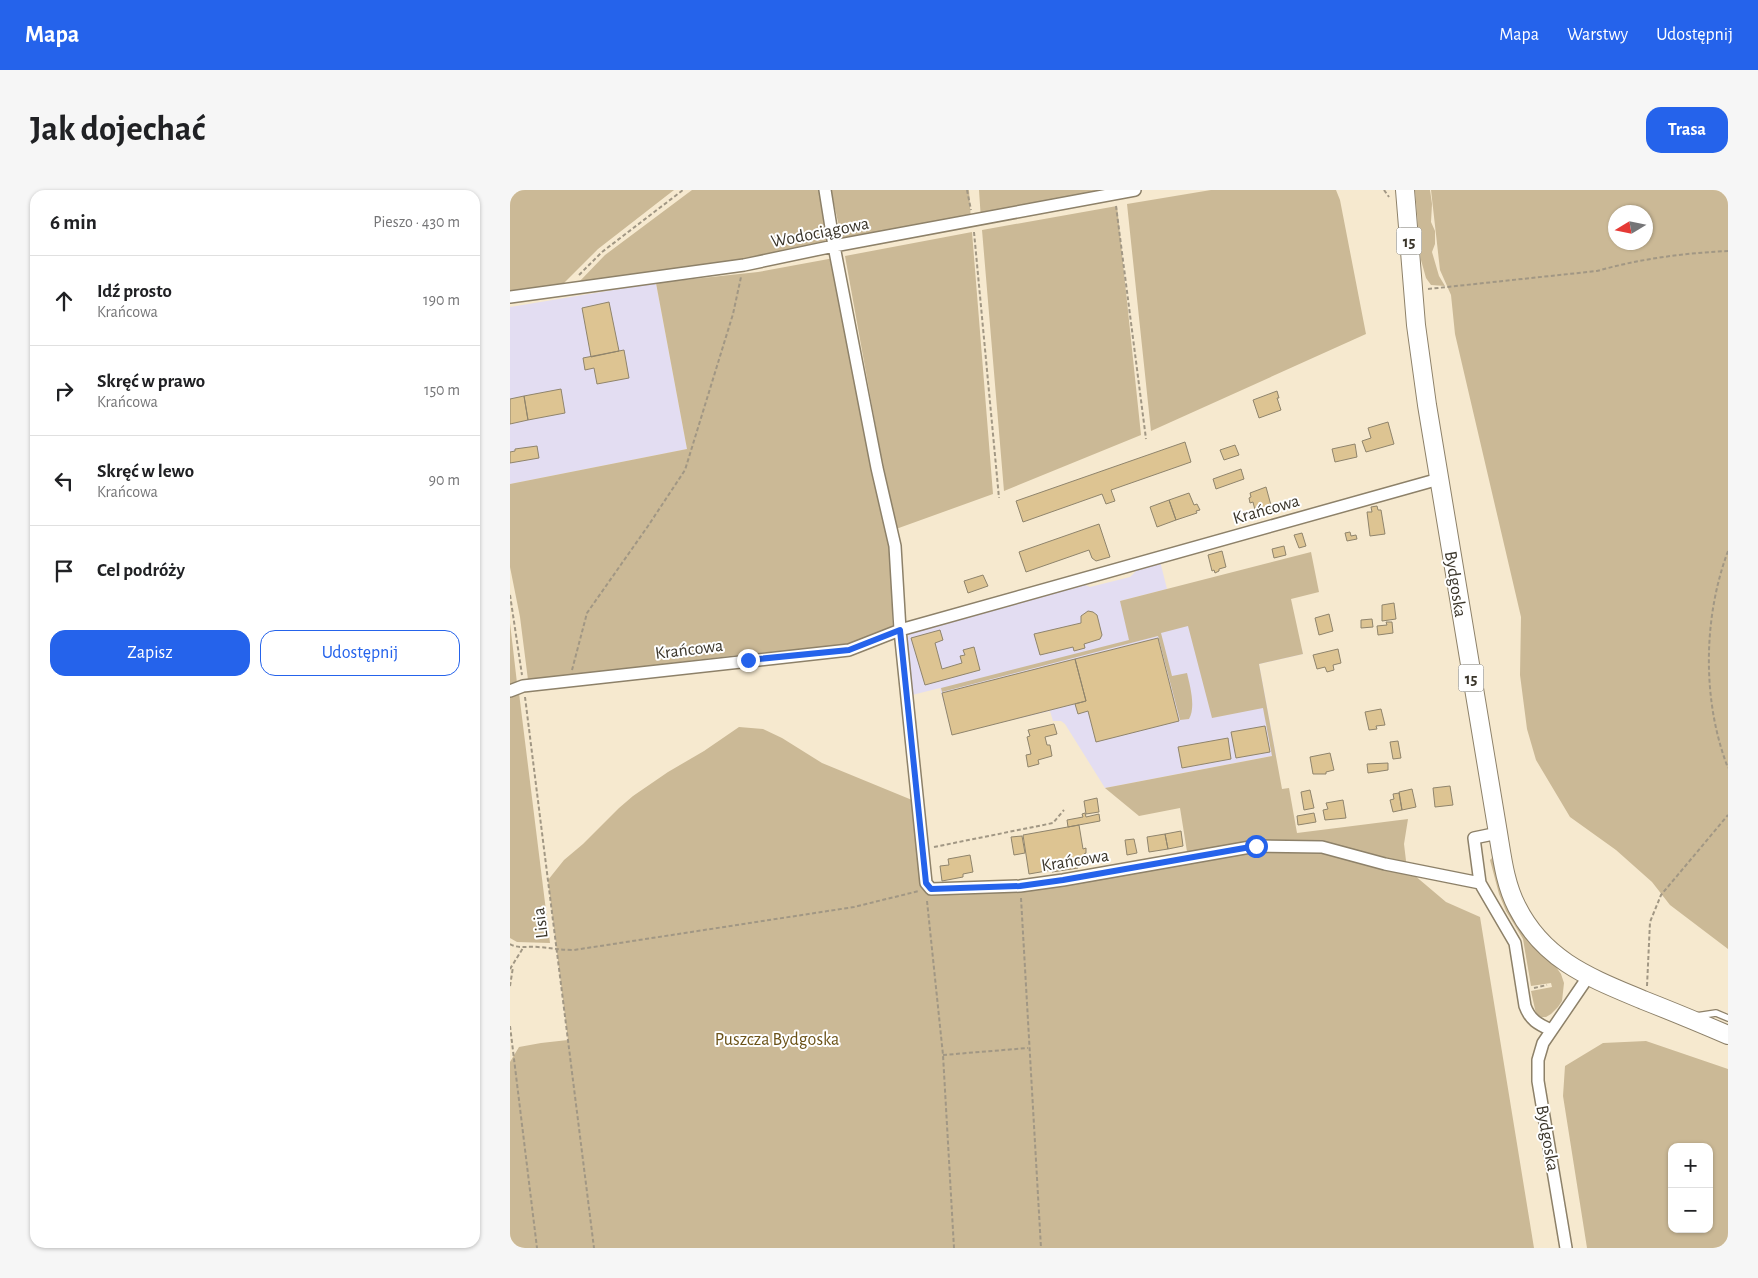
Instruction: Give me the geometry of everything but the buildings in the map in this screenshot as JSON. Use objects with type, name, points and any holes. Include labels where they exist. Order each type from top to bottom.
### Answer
[{"type":"main road","name":"15","points":[[1397,194],[1413,291]]},
{"type":"main road","name":"Bydgoska","points":[[1413,291],[1427,405],[1506,876],[1516,906],[1542,943],[1565,962],[1588,977]]},
{"type":"main road","name":"15","points":[[1588,977],[1728,1035]]},
{"type":"street","points":[[825,190],[877,468],[895,546],[900,630],[922,849],[928,889]]},
{"type":"street","name":"Wodociągowa","points":[[510,297],[744,265],[834,246],[1135,190]]},
{"type":"street","name":"Krańcowa","points":[[510,691],[523,686],[849,650],[900,630],[1439,479]]},
{"type":"street","points":[[1498,833],[1474,838],[1480,883],[1515,943],[1528,1015],[1535,1023],[1551,1030]]},
{"type":"street","name":"Krańcowa","points":[[928,889],[1020,886],[1256,846],[1288,845],[1322,847],[1385,864],[1480,883]]},
{"type":"street","name":"Bydgoska","points":[[1566,1248],[1538,1081],[1538,1060],[1542,1043],[1588,977]]},
{"type":"lane","points":[[1686,1017],[1716,1013],[1728,1018]]},
{"type":"path","points":[[564,290],[602,252],[683,190]]},
{"type":"path","points":[[967,190],[973,221],[999,498]]},
{"type":"path","points":[[1384,190],[1397,194]]},
{"type":"path","points":[[1114,194],[1146,439]]},
{"type":"path","points":[[1413,291],[1597,271],[1622,264],[1687,253],[1728,251]]},
{"type":"path","points":[[570,681],[587,613],[685,470],[733,314],[744,265]]},
{"type":"path","points":[[1728,551],[1716,591],[1710,654],[1710,687],[1714,715],[1728,768]]},
{"type":"path","name":"Lisia","points":[[510,595],[594,1248]]},
{"type":"path","points":[[922,849],[1053,823],[1064,810]]},
{"type":"path","points":[[1646,1001],[1650,922],[1661,895],[1728,814]]},
{"type":"path","points":[[1020,886],[1041,1248]]},
{"type":"path","points":[[510,944],[516,947],[574,950],[854,907],[928,889],[944,1056],[954,1248]]},
{"type":"path","points":[[510,969],[524,947]]},
{"type":"path","points":[[510,986],[513,965]]},
{"type":"path","points":[[510,1026],[537,1248]]},
{"type":"path","points":[[944,1056],[1029,1048]]},
{"type":"shaded area","points":[[656,283],[687,449],[510,484],[510,307]]},
{"type":"shaded area","points":[[1160,561],[1167,589],[1120,601],[1288,599],[1303,654],[1259,664],[1276,755],[1105,788],[1065,724],[1061,721],[1053,721],[1050,711],[952,734],[940,688],[912,695],[907,638],[912,632],[1081,583],[1090,587],[1130,577],[1141,566]]},
{"type":"green space","points":[[510,190],[674,190],[598,249],[562,285],[510,292]]},
{"type":"green space","points":[[692,190],[821,190],[832,247],[578,283],[605,255]]},
{"type":"green space","points":[[831,190],[969,190],[971,222],[843,245]]},
{"type":"green space","points":[[979,190],[1115,190],[981,220]]},
{"type":"green space","points":[[1211,190],[1336,190],[1340,200],[1366,334],[1151,431],[1127,204]]},
{"type":"green space","points":[[1415,190],[1430,190],[1432,204],[1431,222],[1435,231],[1435,244],[1432,252],[1439,276],[1445,286],[1431,285],[1426,278],[1421,260]]},
{"type":"green space","points":[[1431,190],[1728,190],[1728,949],[1670,905],[1652,882],[1616,850],[1570,817],[1536,760],[1527,729],[1520,675],[1521,617],[1455,334],[1451,295],[1440,270]]},
{"type":"green space","points":[[1117,206],[1141,435],[1004,491],[982,230]]},
{"type":"green space","points":[[972,232],[993,494],[896,529],[845,256]]},
{"type":"green space","points":[[834,258],[890,548],[893,631],[848,645],[747,654],[528,680],[520,617],[510,567],[510,484],[687,449],[656,283],[758,272]]},
{"type":"green space","name":"Puszcza Bydgoska","points":[[1311,552],[1319,592],[1291,599],[1303,654],[1259,664],[1282,789],[1289,788],[1297,833],[1408,819],[1404,844],[1407,869],[1446,902],[1480,917],[1534,1248],[510,1248],[510,1062],[519,1047],[568,1040],[548,880],[564,860],[619,808],[668,772],[704,751],[739,727],[763,729],[782,738],[822,763],[912,800],[931,889],[1004,887],[1188,858],[1180,808],[1139,816],[1105,788],[1272,756],[1263,708],[1212,718],[1188,626],[1161,633],[1172,676],[1187,673],[1192,703],[1189,719],[1180,720],[1158,636],[942,692],[941,688],[1129,640],[1120,601]]},
{"type":"green space","points":[[510,623],[517,683],[510,685]]},
{"type":"green space","points":[[519,693],[550,943],[517,942],[510,938],[510,696]]},
{"type":"green space","points":[[1492,858],[1498,878],[1525,935],[1561,974],[1564,983],[1562,1001],[1546,1017],[1536,1014],[1531,991],[1552,987],[1551,983],[1531,986],[1523,939],[1506,911],[1499,894],[1490,860]]},
{"type":"green space","points":[[1646,1041],[1728,1069],[1728,1248],[1587,1248],[1563,1096],[1565,1066],[1603,1043]]},
{"type":"route","points":[[748,660],[849,650],[900,630],[926,883],[931,889],[1020,886],[1256,846]]}]
